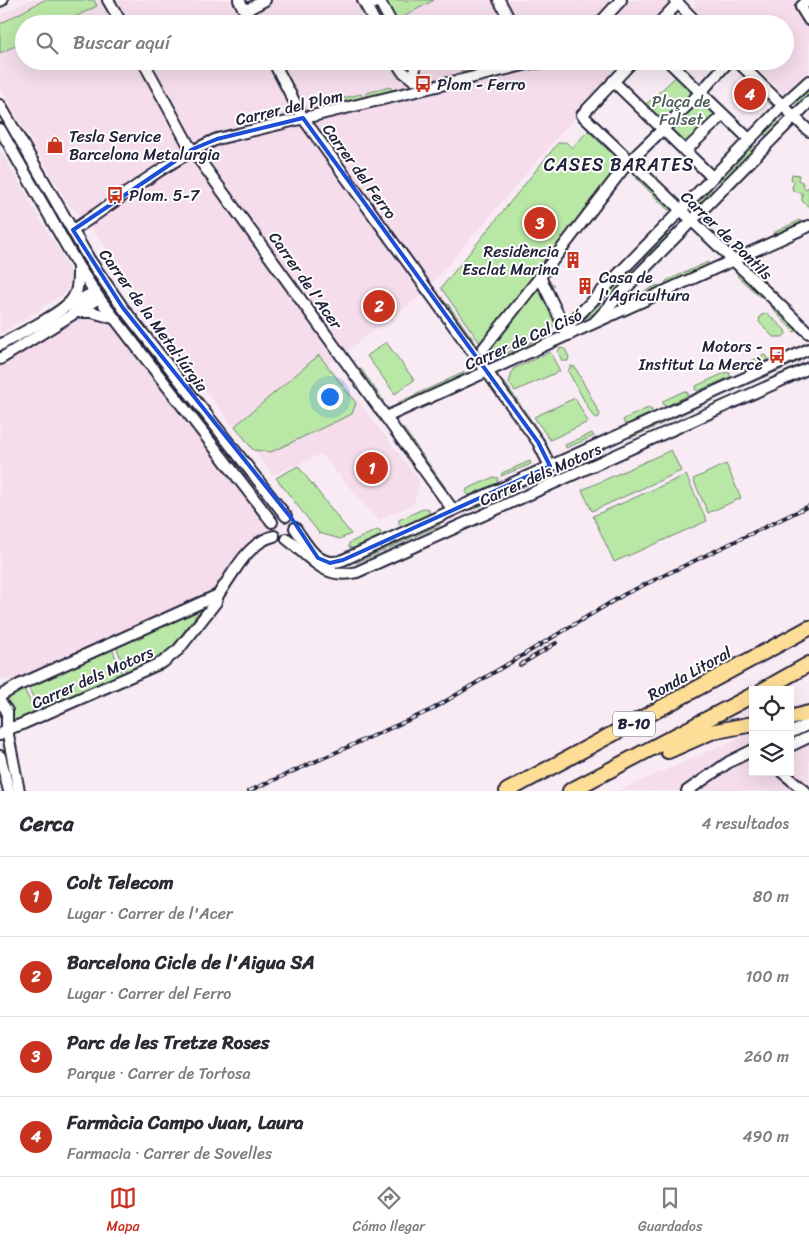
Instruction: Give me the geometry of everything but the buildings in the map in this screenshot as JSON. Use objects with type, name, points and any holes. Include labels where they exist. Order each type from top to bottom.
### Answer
[{"type":"highway","points":[[760,654],[809,624]]},
{"type":"highway","name":"Ronda Litoral","points":[[507,791],[809,628]]},
{"type":"highway","points":[[770,686],[809,664]]},
{"type":"highway","name":"B-10","points":[[570,791],[749,697]]},
{"type":"highway","points":[[794,717],[809,712]]},
{"type":"highway","points":[[576,791],[711,732],[749,725]]},
{"type":"street","points":[[108,0],[117,15]]},
{"type":"street","points":[[239,0],[247,15]]},
{"type":"street","points":[[245,11],[265,0]]},
{"type":"street","points":[[371,15],[365,3],[379,0],[387,15]]},
{"type":"street","points":[[499,0],[507,15]]},
{"type":"street","points":[[808,0],[801,7],[809,20]]},
{"type":"street","points":[[608,15],[621,1]]},
{"type":"street","points":[[665,15],[676,1],[689,15]]},
{"type":"street","name":"Carrer de l'Acer","points":[[148,70],[176,124],[193,149],[453,510]]},
{"type":"street","name":"Carrer del Ferro","points":[[278,70],[303,118],[543,449],[550,466]]},
{"type":"street","points":[[401,70],[414,80],[415,70]]},
{"type":"street","name":"Carrer del Plom","points":[[73,230],[193,149],[217,139],[502,70]]},
{"type":"street","points":[[624,70],[613,81],[712,177]]},
{"type":"street","points":[[677,70],[749,139]]},
{"type":"street","points":[[482,349],[540,278],[630,161],[700,93],[720,70]]},
{"type":"street","points":[[746,70],[809,131]]},
{"type":"street","name":"Carrer de Pontils","points":[[613,81],[582,115],[809,333]]},
{"type":"street","points":[[540,278],[567,332],[596,297],[633,259],[685,215],[788,111],[809,81]]},
{"type":"street","points":[[592,324],[643,270],[712,177],[749,139],[788,111],[809,102]]},
{"type":"street","name":"Carrer de la Metal·lúrgia","points":[[0,105],[73,230],[123,308],[286,516]]},
{"type":"street","points":[[685,151],[723,115]]},
{"type":"street","name":"Carrer de la Metal·lúrgia","points":[[0,129],[95,295],[272,522]]},
{"type":"street","name":"Carrer de Cal Cisó","points":[[386,417],[486,372],[567,332],[592,324],[809,226]]},
{"type":"street","points":[[90,258],[95,295]]},
{"type":"street","points":[[633,259],[643,270]]},
{"type":"street","points":[[64,307],[73,298],[76,290],[78,266]]},
{"type":"street","points":[[0,345],[64,307],[95,295]]},
{"type":"street","points":[[0,359],[78,312],[95,295]]},
{"type":"street","points":[[596,297],[606,308]]},
{"type":"street","points":[[106,307],[123,308]]},
{"type":"street","points":[[78,312],[92,312],[113,318]]},
{"type":"street","name":"Carrer dels Motors","points":[[295,528],[318,558],[326,562],[337,562],[809,348]]},
{"type":"street","name":"Carrer dels Motors","points":[[287,539],[325,570],[344,575],[357,572],[809,368]]},
{"type":"street","points":[[286,516],[294,522],[293,535],[287,539],[279,539],[274,536],[270,528],[272,522],[277,517],[286,516]]},
{"type":"street","name":"Carrer dels Motors","points":[[4,731],[163,662],[179,649],[216,602],[218,595],[254,547],[262,540],[274,536]]},
{"type":"street","name":"Carrer dels Motors","points":[[0,696],[19,685],[218,595]]},
{"type":"street","points":[[0,683],[19,685]]},
{"type":"street","points":[[0,701],[7,711],[4,731],[19,791]]},
{"type":"street","points":[[794,731],[809,724]]},
{"type":"street","points":[[794,744],[809,737]]},
{"type":"street","points":[[687,791],[749,752]]},
{"type":"street","points":[[0,756],[9,791]]},
{"type":"street","points":[[740,756],[749,758]]},
{"type":"street","points":[[787,776],[805,791]]},
{"type":"highlighted area","points":[[303,118],[538,442],[550,466],[343,560],[330,563],[318,558],[292,519],[123,308],[73,230],[193,149],[217,139]]},
{"type":"shaded area","points":[[29,0],[691,0],[675,15],[15,15],[15,70],[615,70],[424,293],[329,364],[420,481],[414,504],[378,520],[321,454],[273,475],[161,336],[101,240],[67,202],[0,87],[0,15]]},
{"type":"shaded area","points":[[695,0],[809,0],[809,77],[786,96],[759,70],[794,70],[794,15],[701,15],[695,9]]},
{"type":"shaded area","points":[[0,150],[67,265],[71,277],[67,292],[0,334]]},
{"type":"shaded area","points":[[78,312],[113,318],[271,528],[218,595],[14,682],[0,678],[0,359]]},
{"type":"shaded area","points":[[809,709],[809,791],[618,791],[749,734],[749,776],[794,776],[794,715]]},
{"type":"green space","points":[[44,0],[94,0],[97,6],[79,15],[16,15]]},
{"type":"green space","points":[[382,0],[434,0],[407,15],[390,15]]},
{"type":"green space","points":[[15,16],[15,46],[0,53],[0,24]]},
{"type":"green space","points":[[461,70],[480,70],[460,75]]},
{"type":"green space","name":"Plaça de Falset","points":[[680,73],[720,112],[683,149],[642,108]]},
{"type":"green space","points":[[809,84],[809,98],[798,106],[793,102]]},
{"type":"green space","points":[[755,85],[775,104],[774,107],[752,88]]},
{"type":"green space","points":[[390,87],[393,91],[366,97],[366,93]]},
{"type":"green space","points":[[361,94],[364,98],[331,105],[331,101]]},
{"type":"green space","points":[[775,119],[779,123],[769,135],[764,135],[763,132]]},
{"type":"green space","points":[[588,131],[628,169],[545,277],[554,285],[548,292],[558,324],[490,357],[441,288],[558,143],[566,142],[572,148]]},
{"type":"green space","points":[[750,142],[757,149],[723,183],[717,179]]},
{"type":"green space","points":[[792,174],[799,175],[798,180],[802,182],[805,189],[809,187],[809,207],[802,201],[802,193],[793,191],[792,186],[795,182],[791,179]]},
{"type":"green space","points":[[637,176],[671,209],[668,210],[636,178]]},
{"type":"green space","points":[[709,187],[713,192],[700,209],[693,208],[691,205]]},
{"type":"green space","points":[[800,220],[802,224],[773,235],[773,233]]},
{"type":"green space","points":[[666,235],[670,236],[646,262],[644,261],[644,258]]},
{"type":"green space","points":[[708,262],[709,266],[665,284],[666,281]]},
{"type":"green space","points":[[631,266],[636,272],[613,296],[607,296],[606,292]]},
{"type":"green space","points":[[739,273],[761,294],[760,297],[737,276]]},
{"type":"green space","points":[[658,285],[660,288],[624,302],[625,300]]},
{"type":"green space","points":[[596,302],[601,305],[599,311],[577,322]]},
{"type":"green space","points":[[448,304],[484,355],[481,356],[445,306]]},
{"type":"green space","points":[[772,308],[774,308],[797,331],[794,332]]},
{"type":"green space","points":[[767,313],[785,330],[786,334],[783,337],[773,337],[759,322],[760,316]]},
{"type":"green space","points":[[540,338],[542,341],[498,360],[498,357]]},
{"type":"green space","points":[[386,342],[414,380],[395,394],[367,356]]},
{"type":"green space","points":[[560,348],[565,349],[569,357],[568,361],[562,361],[558,352]]},
{"type":"green space","points":[[550,352],[560,371],[515,391],[509,383],[513,369]]},
{"type":"green space","points":[[319,355],[356,403],[352,414],[271,452],[253,450],[235,426]]},
{"type":"green space","points":[[764,355],[767,357],[767,360],[746,370],[743,368],[743,365]]},
{"type":"green space","points":[[799,358],[800,361],[742,387],[741,384]]},
{"type":"green space","points":[[571,366],[575,367],[600,414],[599,417],[595,418],[592,415],[568,371]]},
{"type":"green space","points":[[361,369],[383,400],[383,402],[358,371]]},
{"type":"green space","points":[[465,372],[467,375],[397,406],[397,403]]},
{"type":"green space","points":[[727,372],[730,373],[730,377],[698,391],[695,389],[696,386]]},
{"type":"green space","points":[[503,383],[505,383],[545,440],[542,441]]},
{"type":"green space","points":[[736,387],[737,389],[631,438],[630,435]]},
{"type":"green space","points":[[684,391],[688,393],[687,396],[666,406],[663,405],[663,401]]},
{"type":"green space","points":[[575,398],[588,422],[550,440],[534,417]]},
{"type":"green space","points":[[648,408],[652,410],[651,413],[627,424],[623,422],[624,419]]},
{"type":"green space","points":[[402,429],[404,429],[446,488],[443,489]]},
{"type":"green space","points":[[592,433],[594,436],[566,448],[565,445]]},
{"type":"green space","points":[[671,450],[681,471],[592,511],[582,490]]},
{"type":"green space","points":[[530,461],[531,464],[501,476],[502,473]]},
{"type":"green space","points":[[726,464],[741,498],[708,513],[693,479]]},
{"type":"green space","points":[[298,466],[351,534],[340,539],[319,533],[276,478]]},
{"type":"green space","points":[[686,475],[707,521],[614,562],[593,516]]},
{"type":"green space","points":[[539,476],[540,479],[471,510],[470,507]]},
{"type":"green space","points":[[494,477],[498,478],[497,483],[470,495],[466,494],[467,489]]},
{"type":"green space","points":[[425,508],[429,509],[429,514],[403,526],[399,524],[399,520]]},
{"type":"green space","points":[[439,522],[440,525],[356,563],[354,560]]},
{"type":"green space","points":[[377,530],[381,532],[380,536],[353,549],[349,547],[349,543]]},
{"type":"green space","points":[[198,609],[198,613],[168,652],[126,672],[116,646]]},
{"type":"green space","points":[[112,648],[122,674],[41,712],[27,685]]},
{"type":"green space","points":[[23,687],[36,713],[13,723],[12,712],[5,697]]},
{"type":"railway","points":[[249,791],[431,710],[625,594],[809,506]]},
{"type":"railway","points":[[520,665],[556,643]]},
{"type":"place","name":"Plom - Ferro","points":[[423,84]]},
{"type":"place","name":"Farmàcia Campo Juan, Laura","points":[[750,94]]},
{"type":"place","name":"Tesla Service Barcelona Metalurgia","points":[[55,145]]},
{"type":"place","name":"Plom. 5-7","points":[[115,195]]},
{"type":"place","name":"Parc de les Tretze Roses","points":[[540,223]]},
{"type":"place","name":"Residència Esclat Marina","points":[[573,260]]},
{"type":"place","name":"Casa de l'Agricultura","points":[[585,286]]},
{"type":"place","name":"Barcelona Cicle de l'Aigua SA","points":[[379,306]]},
{"type":"place","name":"Motors - Institut La Mercè","points":[[777,355]]},
{"type":"place","name":"Colt Telecom","points":[[372,468]]},
{"type":"district","name":"CASES BARATES","points":[[619,165]]}]
